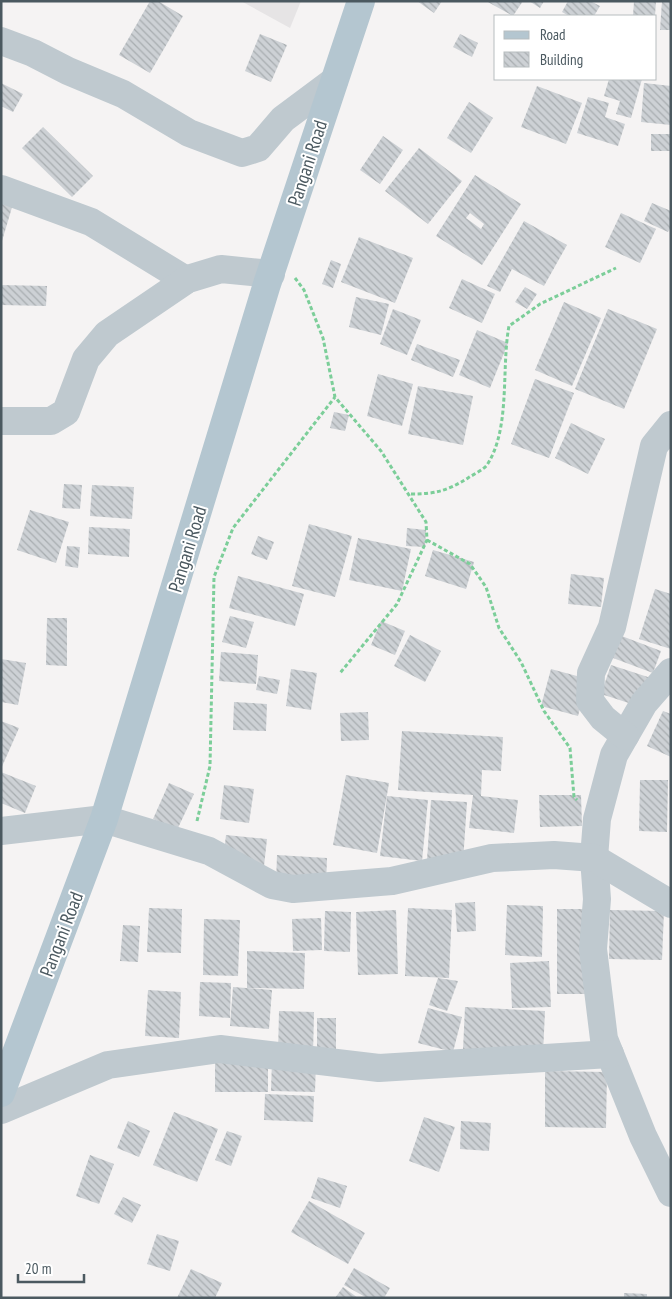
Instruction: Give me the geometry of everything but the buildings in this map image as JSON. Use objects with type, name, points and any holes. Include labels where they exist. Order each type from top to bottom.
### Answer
[{"type":"main road","name":"Pangani Road","points":[[1,1094],[104,819],[274,265],[361,1]]},
{"type":"street","points":[[1,41],[33,53],[68,72],[123,94],[188,133],[242,153],[258,148],[282,120],[334,81]]},
{"type":"street","points":[[1,189],[91,222],[186,280]]},
{"type":"street","points":[[1,421],[51,421],[66,412],[86,359],[107,334],[186,280],[222,269],[274,265]]},
{"type":"street","points":[[625,736],[603,718],[590,701],[591,673],[612,627],[654,446],[671,425]]},
{"type":"street","points":[[671,672],[644,703],[614,755],[597,819],[594,858],[596,899],[593,948],[604,1039],[643,1136],[671,1193]]},
{"type":"street","points":[[1,831],[104,819],[209,851],[272,885],[293,889],[392,881],[492,858],[554,855],[594,858],[671,904]]},
{"type":"street","points":[[1,1110],[108,1065],[220,1049],[379,1068],[610,1054]]},
{"type":"path","points":[[274,265],[304,290],[323,338],[335,397],[381,451],[426,522],[427,540],[397,604],[340,673]]},
{"type":"path","points":[[410,494],[436,494],[457,485],[486,466],[499,439],[505,350],[509,326],[540,304],[616,268]]},
{"type":"path","points":[[189,846],[203,802],[210,766],[214,577],[233,528],[335,397]]},
{"type":"path","points":[[427,540],[470,564],[486,587],[499,628],[521,662],[544,711],[570,748],[574,798],[597,819]]},
{"type":"shaded area","points":[[241,1],[301,1],[290,28]]}]
